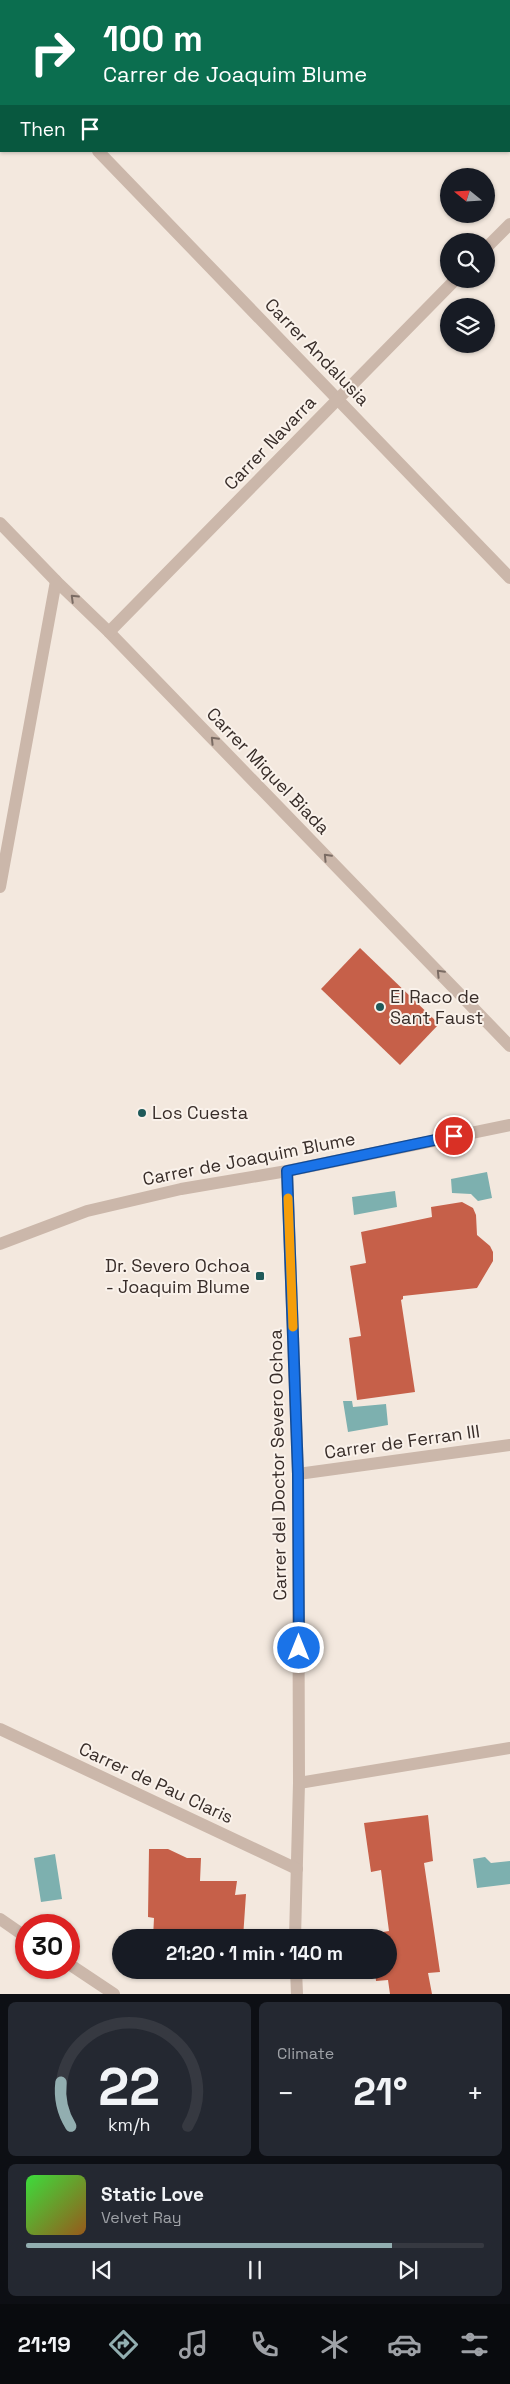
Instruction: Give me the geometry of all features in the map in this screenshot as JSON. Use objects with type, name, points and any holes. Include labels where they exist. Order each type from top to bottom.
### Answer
[{"type":"street","name":"Carrer Andalusia","points":[[99,152],[510,578]]},
{"type":"street","points":[[495,239],[510,224]]},
{"type":"street","name":"Carrer Navarra","points":[[109,632],[447,288]]},
{"type":"street","name":"Carrer Miquel Biada","points":[[0,522],[510,1046]]},
{"type":"street","points":[[0,887],[56,581]]},
{"type":"street","name":"Carrer de Joaquim Blume","points":[[0,1244],[87,1211],[181,1189],[287,1171],[510,1125]]},
{"type":"street","name":"Carrer del Doctor Severo Ochoa","points":[[287,1171],[298,1474],[299,1783],[295,1929]]},
{"type":"street","name":"Carrer de Ferran III","points":[[298,1474],[510,1445]]},
{"type":"street","name":"Carrer de Pau Claris","points":[[0,1729],[297,1869]]},
{"type":"street","points":[[299,1783],[510,1748]]},
{"type":"street","points":[[0,1919],[15,1929]]},
{"type":"street","points":[[0,1932],[15,1933]]},
{"type":"street","points":[[80,1971],[114,1994]]},
{"type":"street","points":[[296,1979],[297,1994]]},
{"type":"water","points":[[487,1172],[492,1198],[478,1201],[471,1194],[452,1193],[451,1179]]},
{"type":"water","points":[[395,1191],[397,1207],[354,1215],[352,1197]]},
{"type":"water","points":[[343,1401],[352,1401],[353,1407],[386,1404],[388,1425],[348,1432]]},
{"type":"water","points":[[55,1854],[62,1899],[41,1902],[34,1858]]},
{"type":"water","points":[[485,1857],[491,1863],[510,1861],[510,1884],[477,1888],[473,1859]]},
{"type":"building","name":"El Raco de Sant Faust","points":[[360,948],[439,1024],[400,1065],[321,989]]},
{"type":"building","points":[[462,1202],[473,1208],[476,1215],[477,1235],[490,1246],[493,1252],[493,1261],[477,1288],[403,1296],[401,1300],[415,1392],[357,1400],[349,1338],[361,1336],[350,1266],[366,1263],[361,1232],[432,1217],[431,1207]]},
{"type":"building","points":[[428,1815],[433,1861],[424,1863],[440,1972],[428,1973],[432,1994],[390,1994],[388,1980],[376,1981],[376,1979],[397,1979],[397,1929],[389,1929],[381,1870],[371,1872],[364,1823]]},
{"type":"building","points":[[149,1849],[168,1849],[187,1858],[201,1858],[200,1881],[237,1881],[235,1895],[246,1894],[244,1929],[153,1929],[154,1918],[148,1917]]},
{"type":"slow traffic","points":[[288,1198],[293,1327]]},
{"type":"place","name":"El Raco de Sant Faust","points":[[380,1007]]},
{"type":"place","name":"Los Cuesta","points":[[142,1113]]},
{"type":"place","name":"Dr. Severo Ochoa - Joaquim Blume","points":[[260,1276]]},
{"type":"route","points":[[299,1648],[298,1474],[287,1171],[454,1136]]}]
